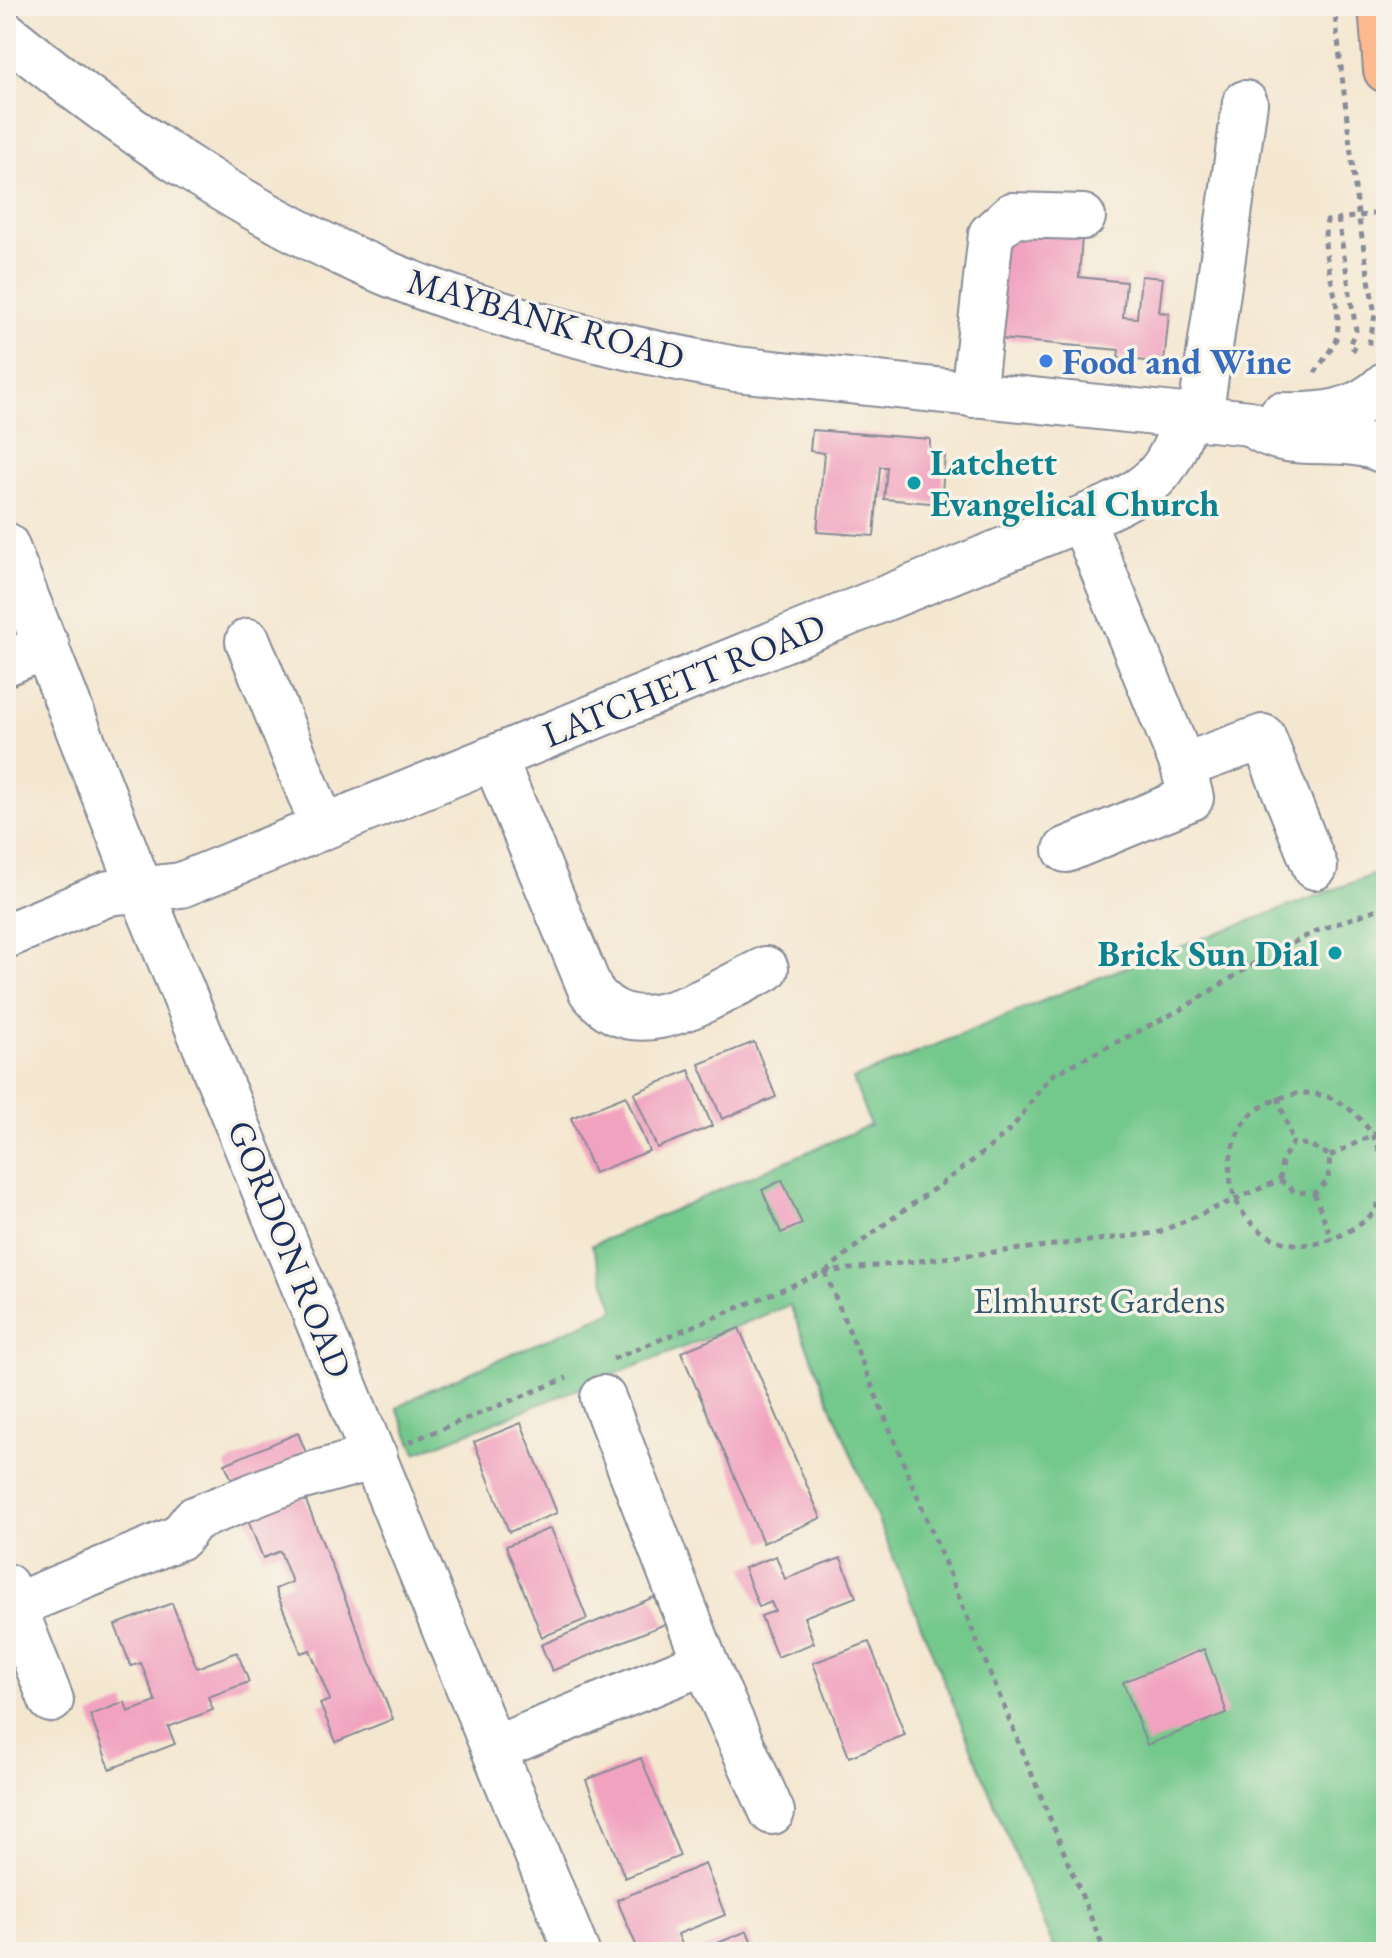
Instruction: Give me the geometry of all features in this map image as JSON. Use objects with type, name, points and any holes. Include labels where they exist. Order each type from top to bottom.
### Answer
[{"type":"highway","points":[[1381,6],[1386,70]]},
{"type":"street","name":"MAYBANK ROAD","points":[[6,34],[70,86],[164,153],[303,234],[391,275],[493,311],[656,355],[736,369],[1250,423],[1265,435],[1369,443],[1386,452]]},
{"type":"street","name":"LATCHETT ROAD","points":[[6,936],[109,893],[181,885],[1082,519],[1125,499],[1152,481],[1172,460],[1193,418],[1245,103]]},
{"type":"street","points":[[973,395],[991,234],[1012,215],[1083,217]]},
{"type":"street","name":"MAYBANK ROAD","points":[[1250,423],[1264,414],[1323,416],[1350,408],[1386,384]]},
{"type":"street","points":[[1066,850],[1191,798],[1183,766],[1082,519]]},
{"type":"street","name":"GORDON ROAD","points":[[6,545],[141,890],[496,1748],[577,1952]]},
{"type":"street","points":[[248,641],[323,827]]},
{"type":"street","points":[[6,663],[47,646]]},
{"type":"street","points":[[1183,766],[1263,737],[1315,867]]},
{"type":"street","points":[[494,758],[591,991],[602,1005],[625,1018],[655,1019],[766,969]]},
{"type":"street","points":[[603,1398],[705,1662],[772,1812]]},
{"type":"street","points":[[51,1700],[10,1596],[180,1537],[194,1519],[292,1480],[375,1457]]},
{"type":"street","points":[[496,1748],[705,1662]]},
{"type":"path","points":[[1334,6],[1358,214],[1375,315],[1371,343],[1364,357],[1349,345],[1356,330],[1338,219]]},
{"type":"path","points":[[1316,383],[1315,373],[1337,337],[1337,311],[1323,239],[1327,221],[1386,212]]},
{"type":"path","points":[[825,1272],[857,1243],[970,1164],[1007,1133],[1039,1088],[1054,1074],[1182,1009],[1260,960],[1314,932],[1386,906]]},
{"type":"path","points":[[1306,1091],[1333,1099],[1350,1109],[1373,1135],[1386,1175],[1374,1213],[1332,1240],[1298,1247],[1275,1241],[1257,1228],[1234,1200],[1230,1163],[1236,1135],[1253,1113],[1278,1097],[1306,1091]]},
{"type":"path","points":[[1278,1097],[1293,1143]]},
{"type":"path","points":[[1330,1156],[1386,1128]]},
{"type":"path","points":[[1293,1143],[1310,1145],[1330,1156]]},
{"type":"path","points":[[1280,1180],[1282,1160],[1293,1143]]},
{"type":"path","points":[[1280,1180],[1295,1192],[1314,1193],[1328,1181],[1330,1156]]},
{"type":"path","points":[[825,1272],[1157,1233],[1280,1180]]},
{"type":"path","points":[[1314,1193],[1332,1240]]},
{"type":"path","points":[[825,1272],[1105,1952]]},
{"type":"green space","name":"Elmhurst Gardens","points":[[1386,870],[1386,1952],[1055,1952],[790,1305],[416,1453],[397,1408],[427,1391],[615,1310],[592,1245],[870,1125],[853,1079],[1108,974]]},
{"type":"building","points":[[1016,231],[1082,237],[1079,277],[1126,282],[1123,317],[1137,318],[1141,276],[1163,278],[1159,312],[1169,313],[1164,363],[1118,358],[1119,350],[990,338],[999,248]]},
{"type":"building","name":"Latchett Evangelical Church","points":[[812,430],[930,439],[930,455],[945,455],[941,504],[884,499],[887,467],[880,467],[874,536],[817,532],[824,453],[810,451]]},
{"type":"building","points":[[754,1042],[776,1097],[722,1119],[699,1064]]},
{"type":"building","points":[[689,1070],[712,1126],[657,1148],[634,1093]]},
{"type":"building","points":[[626,1096],[649,1151],[594,1173],[571,1118]]},
{"type":"building","points":[[782,1180],[802,1224],[781,1233],[762,1190]]},
{"type":"building","points":[[739,1328],[821,1518],[763,1543],[681,1352]]},
{"type":"building","points":[[521,1423],[557,1513],[509,1532],[474,1442]]},
{"type":"building","points":[[298,1433],[309,1460],[236,1490],[225,1464]]},
{"type":"building","points":[[304,1496],[393,1719],[336,1742],[320,1704],[330,1700],[310,1650],[301,1653],[275,1589],[292,1582],[280,1551],[263,1558],[247,1518]]},
{"type":"building","points":[[551,1528],[587,1619],[542,1637],[506,1546]]},
{"type":"building","points":[[776,1556],[785,1579],[841,1558],[856,1597],[804,1617],[814,1643],[777,1657],[761,1616],[775,1611],[771,1602],[759,1607],[744,1568]]},
{"type":"building","points":[[654,1597],[665,1624],[552,1671],[541,1645]]},
{"type":"building","points":[[172,1603],[197,1668],[237,1652],[249,1682],[208,1697],[213,1710],[168,1727],[175,1744],[110,1769],[90,1715],[125,1702],[128,1712],[156,1702],[141,1663],[131,1666],[115,1625]]},
{"type":"building","points":[[869,1642],[905,1735],[849,1757],[813,1663]]},
{"type":"building","points":[[1204,1649],[1227,1713],[1147,1745],[1123,1682]]},
{"type":"building","points":[[641,1758],[680,1856],[625,1878],[586,1780]]},
{"type":"building","points":[[705,1864],[725,1915],[678,1934],[685,1952],[639,1952],[617,1900]]},
{"type":"building","points":[[747,1931],[756,1952],[696,1952]]},
{"type":"place","name":"Food and Wine","points":[[1046,361]]},
{"type":"place","name":"Latchett Evangelical Church","points":[[914,483]]},
{"type":"place","name":"Brick Sun Dial","points":[[1335,953]]}]
